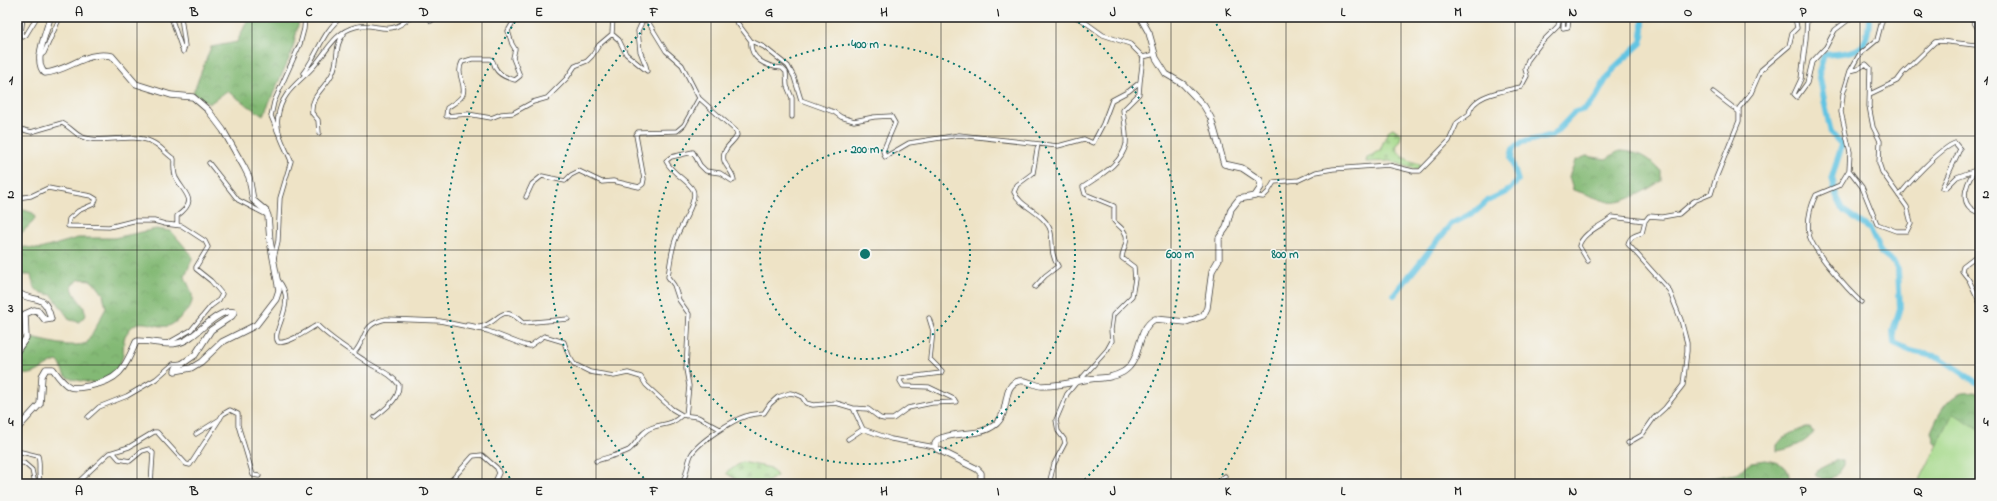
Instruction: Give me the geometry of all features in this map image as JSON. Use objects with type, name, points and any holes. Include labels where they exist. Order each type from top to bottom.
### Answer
[{"type":"street","points":[[23,17],[21,33],[25,37],[37,17]]},
{"type":"street","points":[[17,429],[40,404],[42,376],[46,369],[53,369],[69,387],[76,388],[94,385],[114,378],[132,354],[136,342],[145,341],[166,344],[180,343],[192,336],[210,321],[227,312],[234,312],[232,316],[211,330],[198,352],[176,368],[175,371],[190,368],[201,362],[222,342],[259,323],[276,299],[279,290],[273,260],[268,216],[266,211],[253,200],[249,177],[223,130],[208,110],[193,97],[171,95],[136,84],[112,56],[106,55],[79,60],[56,72],[45,73],[41,69],[40,56],[50,17]]},
{"type":"street","points":[[40,56],[44,53],[60,17]]},
{"type":"street","points":[[171,17],[183,52],[186,46],[181,17]]},
{"type":"street","points":[[273,260],[278,241],[280,198],[291,161],[271,116],[274,102],[300,44],[304,29],[305,17]]},
{"type":"street","points":[[282,141],[277,118],[283,102],[293,85],[312,62],[319,43],[331,26],[342,17]]},
{"type":"street","points":[[293,85],[315,64],[334,39],[347,30],[356,26],[386,29],[396,27],[410,17]]},
{"type":"street","points":[[430,17],[431,20],[436,17]]},
{"type":"street","points":[[516,17],[508,31],[512,44],[516,50],[513,58],[520,76],[514,80],[506,78],[496,69],[491,58],[472,59],[462,62],[459,74],[464,88],[462,96],[447,108],[446,116],[468,114],[491,118],[501,114],[513,113],[533,102],[548,98],[567,78],[575,66],[592,56],[598,45],[612,34],[613,17]]},
{"type":"street","points":[[734,17],[751,40],[764,47],[788,66],[794,77],[801,100],[854,121],[874,117],[891,116],[895,122],[883,151],[885,157],[909,143],[958,135],[1019,140],[1058,146],[1084,139],[1093,143],[1103,124],[1112,100],[1129,91],[1140,82]]},
{"type":"street","points":[[1075,17],[1103,35],[1130,44],[1143,57]]},
{"type":"street","points":[[1140,17],[1149,33],[1156,58],[1166,74],[1183,84],[1204,106],[1214,127],[1224,164],[1242,168],[1260,180],[1261,187],[1255,196]]},
{"type":"street","points":[[935,447],[937,440],[942,437],[970,434],[995,425],[1005,412],[1007,391],[1012,384],[1018,381],[1024,380],[1035,386],[1042,386],[1074,384],[1085,380],[1110,378],[1125,370],[1135,357],[1146,327],[1155,319],[1186,322],[1203,316],[1207,308],[1212,271],[1219,258],[1219,238],[1226,228],[1232,209],[1239,199],[1255,196],[1263,197],[1274,182],[1299,180],[1316,172],[1333,169],[1388,165],[1413,172],[1420,171],[1449,141],[1457,123],[1469,114],[1470,108],[1476,102],[1498,93],[1521,87],[1527,76],[1525,69],[1528,60],[1540,44],[1558,26],[1560,17]]},
{"type":"street","points":[[1564,17],[1563,28],[1568,27],[1569,17]]},
{"type":"street","points":[[1628,443],[1642,435],[1654,418],[1665,408],[1683,385],[1687,342],[1681,320],[1669,290],[1628,244],[1631,237],[1642,233],[1645,221],[1649,216],[1662,217],[1679,214],[1694,201],[1711,194],[1739,121],[1739,108],[1751,93],[1761,70],[1789,46],[1792,33],[1797,28],[1798,24],[1795,17]]},
{"type":"street","points":[[1807,17],[1801,79],[1794,94],[1797,97],[1807,83],[1812,62],[1826,47],[1835,30],[1852,17]]},
{"type":"street","points":[[1861,302],[1843,285],[1809,236],[1810,206],[1816,195],[1829,191],[1840,185],[1849,170],[1850,152],[1841,112],[1843,94],[1850,71],[1859,55],[1877,40],[1883,17]]},
{"type":"street","points":[[1870,94],[1897,81],[1903,73],[1936,42],[1940,41],[1975,45],[1978,43],[1978,29],[1971,17]]},
{"type":"street","points":[[596,461],[627,451],[645,431],[651,428],[676,422],[684,415],[689,386],[686,369],[689,314],[679,300],[674,286],[668,277],[676,236],[695,198],[693,190],[672,171],[666,160],[671,157],[693,152],[700,165],[706,171],[720,173],[732,181],[734,180],[733,175],[724,163],[723,156],[726,147],[737,135],[736,131],[699,98],[682,65],[666,51],[647,20],[643,20],[638,31],[640,51],[647,71],[626,54],[619,40],[612,34]]},
{"type":"street","points":[[319,132],[318,120],[312,112],[312,102],[333,72],[338,40],[347,30]]},
{"type":"street","points":[[751,40],[750,46],[756,59],[764,65],[782,68],[786,72],[787,86],[792,98],[792,117]]},
{"type":"street","points":[[1143,57],[1156,54]]},
{"type":"street","points":[[1049,484],[1054,464],[1065,443],[1058,431],[1056,420],[1063,401],[1074,384],[1084,377],[1108,350],[1112,341],[1111,330],[1113,315],[1132,296],[1135,288],[1134,267],[1122,258],[1122,251],[1127,237],[1125,232],[1114,221],[1114,206],[1085,194],[1083,187],[1106,171],[1122,154],[1126,143],[1123,110],[1139,94],[1143,57]]},
{"type":"street","points":[[1849,170],[1862,187],[1877,224],[1896,231],[1906,231],[1912,223],[1906,207],[1882,172],[1879,163],[1880,141],[1873,127],[1869,106],[1869,65],[1863,64],[1858,69],[1850,71]]},
{"type":"street","points":[[1713,92],[1739,112]]},
{"type":"street","points":[[526,197],[532,184],[542,176],[565,181],[571,175],[579,171],[602,182],[613,181],[639,187],[643,184],[644,179],[636,135],[638,132],[677,130],[684,125],[699,98]]},
{"type":"street","points":[[17,128],[31,132],[62,123],[70,127],[75,135],[90,140],[136,138],[151,141],[174,159],[176,177],[188,194],[189,198],[187,206],[176,216],[177,224]]},
{"type":"street","points":[[1899,196],[1949,145],[1955,143],[1960,149],[1942,188],[1946,188],[1957,177],[1973,171]]},
{"type":"street","points":[[1035,286],[1044,276],[1058,266],[1052,253],[1050,228],[1042,217],[1016,197],[1014,192],[1018,185],[1033,173],[1038,144]]},
{"type":"street","points":[[209,163],[238,200],[246,206],[268,216]]},
{"type":"street","points":[[1980,163],[1968,180],[1964,192],[1967,202],[1976,212],[1980,213]]},
{"type":"street","points":[[17,198],[31,196],[48,188],[94,198],[94,204],[78,211],[69,219],[68,226],[109,227],[133,221],[154,221],[165,224],[177,224],[205,241],[208,247],[196,266],[196,269],[211,281],[222,294],[219,300],[211,306],[191,330],[166,344]]},
{"type":"street","points":[[1588,261],[1579,246],[1583,238],[1590,232],[1612,217],[1645,221]]},
{"type":"street","points":[[1980,253],[1963,266],[1962,271],[1969,280],[1980,303]]},
{"type":"street","points":[[277,279],[283,286],[286,300],[281,323],[276,335],[278,342],[281,343],[298,336],[317,325],[338,343],[364,361],[386,372],[399,385],[399,392],[395,400],[375,417]]},
{"type":"street","points":[[17,292],[26,297],[37,298],[45,303],[51,319],[45,320],[38,311],[34,310],[25,314],[26,338],[17,351]]},
{"type":"street","points":[[466,327],[467,325],[480,327],[506,313],[514,314],[523,323],[568,319]]},
{"type":"street","points":[[682,484],[691,455],[720,429],[746,416],[764,413],[770,404],[778,397],[795,394],[802,397],[806,403],[813,405],[836,403],[853,408],[868,409],[880,418],[884,419],[893,418],[908,408],[932,403],[956,402],[932,388],[918,385],[903,386],[900,381],[902,378],[908,376],[941,373],[942,371],[930,359],[933,331],[929,318]]},
{"type":"street","points":[[354,353],[368,328],[380,320],[440,321],[488,331],[524,346],[530,346],[544,336],[564,342],[569,356],[574,364],[590,372],[604,376],[614,376],[628,373],[641,377],[651,390],[684,415],[698,417],[720,429]]},
{"type":"street","points":[[88,417],[99,407],[127,396],[156,379],[174,364],[183,363]]},
{"type":"street","points":[[853,408],[863,429],[891,439],[935,447],[977,469],[981,473],[981,484]]},
{"type":"street","points":[[76,484],[109,453],[129,447],[154,432],[157,432],[186,464],[190,465],[223,414],[230,410],[238,414],[238,425],[253,475],[259,476]]},
{"type":"street","points":[[196,434],[221,418]]},
{"type":"street","points":[[848,439],[863,429]]},
{"type":"street","points":[[113,452],[119,459],[130,461],[142,451],[151,450],[153,453],[151,484]]},
{"type":"street","points":[[17,451],[38,456],[40,463],[39,480],[41,484]]},
{"type":"street","points":[[448,484],[473,456],[482,455],[497,468],[499,473],[494,484]]},
{"type":"street","points":[[17,463],[24,463],[32,470],[35,484]]},
{"type":"street","points":[[1215,484],[1225,476]]},
{"type":"green space","points":[[249,17],[300,17],[292,52],[263,116],[227,91],[209,104],[193,93],[211,47],[237,42]]},
{"type":"green space","points":[[1393,128],[1401,134],[1400,141],[1396,147],[1397,150],[1405,158],[1419,164],[1420,168],[1417,170],[1390,161],[1366,162],[1367,158],[1380,150],[1388,131]]},
{"type":"green space","points":[[1619,151],[1632,152],[1652,162],[1661,171],[1661,181],[1629,199],[1615,202],[1604,201],[1573,190],[1569,177],[1575,161],[1586,156],[1606,159]]},
{"type":"green space","points":[[17,210],[24,210],[33,213],[35,218],[33,222],[17,237]]},
{"type":"green space","points":[[156,229],[171,231],[191,254],[192,259],[185,277],[192,297],[191,305],[188,310],[174,323],[168,326],[140,323],[132,327],[125,336],[123,354],[119,367],[105,380],[93,383],[73,379],[64,374],[60,364],[57,361],[34,373],[17,373],[17,362],[20,348],[26,340],[31,338],[67,345],[81,345],[87,343],[106,308],[103,294],[97,286],[90,280],[80,279],[72,285],[74,293],[86,315],[79,322],[70,320],[52,295],[39,292],[35,288],[31,275],[17,275],[17,249],[25,247],[40,249],[78,238],[114,238]]},
{"type":"green space","points":[[1974,392],[1980,394],[1980,484],[1954,452],[1934,442],[1931,432],[1942,410],[1949,401],[1961,393]]},
{"type":"green space","points":[[1953,413],[1980,430],[1980,484],[1918,484]]},
{"type":"green space","points":[[1806,427],[1810,428],[1813,433],[1810,437],[1802,443],[1777,451],[1777,445],[1784,437]]},
{"type":"green space","points":[[1766,460],[1781,464],[1787,469],[1790,484],[1766,484],[1764,481],[1760,484],[1675,484],[1735,474],[1752,462]]},
{"type":"green space","points":[[1837,460],[1843,460],[1843,465],[1837,474],[1829,480],[1822,479],[1815,474],[1819,469]]},
{"type":"green space","points":[[742,462],[771,468],[777,476],[763,483],[751,485],[739,481],[726,473]]},
{"type":"waterway","points":[[1394,295],[1451,224],[1475,212],[1487,201],[1508,191],[1518,181],[1511,158],[1513,149],[1522,142],[1552,136],[1575,112],[1585,109],[1595,99],[1605,81],[1616,66],[1641,43],[1643,17]]},
{"type":"waterway","points":[[1869,17],[1868,29],[1863,44],[1852,51],[1824,55],[1819,72],[1831,133],[1842,145],[1832,177],[1836,195],[1844,211],[1870,229],[1881,253],[1894,263],[1898,270],[1900,308],[1893,331],[1894,344],[1910,351],[1939,357],[1980,385]]}]
